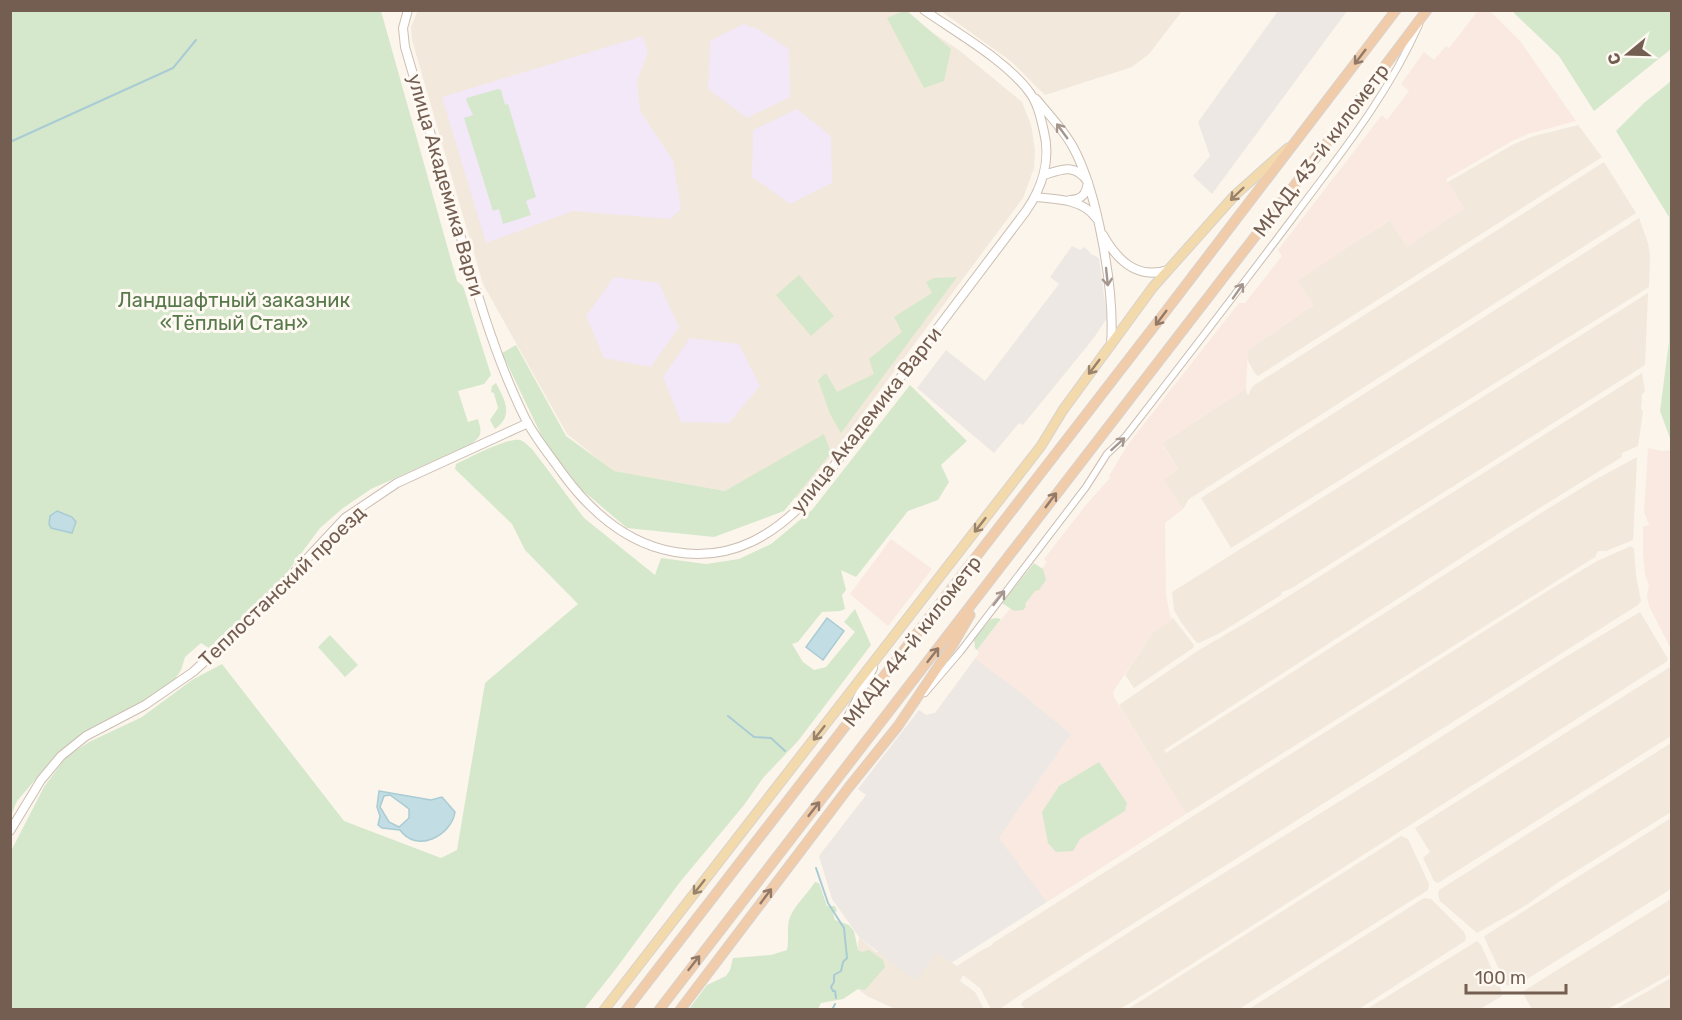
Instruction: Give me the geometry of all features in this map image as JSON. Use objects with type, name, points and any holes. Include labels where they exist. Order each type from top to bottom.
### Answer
[{"type":"highway","name":"МКАД, 43-й километр","points":[[1196,271],[1395,10]]},
{"type":"highway","name":"МКАД, 43-й километр","points":[[1215,288],[1425,12]]},
{"type":"highway","name":"МКАД, 44-й километр","points":[[626,1010],[1196,271]]},
{"type":"highway","name":"МКАД, 44-й километр","points":[[659,1010],[1215,288]]},
{"type":"highway","points":[[681,1010],[849,787],[898,726],[952,646],[991,580]]},
{"type":"main road","points":[[604,1010],[1041,446],[1062,410],[1167,270],[1235,195],[1296,141]]},
{"type":"street","name":"улица Академика Варги","points":[[408,10],[403,28],[404,43],[484,314],[502,365],[528,423],[546,451],[599,515],[644,544],[683,553],[708,555],[745,546],[787,520],[814,492],[980,276],[1035,197],[1044,175],[1047,145],[1034,99],[1002,65],[924,10]]},
{"type":"street","points":[[898,726],[960,652],[1086,487],[1107,454],[1125,437],[1226,308],[1362,126],[1408,49],[1425,12]]},
{"type":"street","points":[[1025,87],[1063,131],[1074,149],[1088,182],[1097,220],[1109,297],[1111,345]]},
{"type":"street","points":[[1044,175],[1070,169],[1077,170],[1088,182],[1082,198],[1061,200]]},
{"type":"street","points":[[1035,197],[1061,200],[1085,207],[1092,212],[1112,250],[1137,272],[1148,274],[1167,270]]},
{"type":"street","name":"Теплостанский проезд","points":[[10,831],[41,780],[61,756],[86,736],[145,705],[193,672],[249,621],[345,518],[397,483],[528,423]]},
{"type":"street","points":[[840,734],[880,653]]},
{"type":"shaded area","points":[[418,10],[901,11],[960,51],[1022,102],[1031,125],[1035,149],[1034,168],[1023,198],[800,498],[725,491],[613,471],[567,434],[483,284],[412,40],[411,27]]},
{"type":"shaded area","points":[[941,11],[1182,11],[1149,54],[1132,67],[1045,95],[1012,62]]},
{"type":"shaded area","points":[[1278,11],[1347,11],[1212,194],[1193,176],[1210,156],[1198,122]]},
{"type":"shaded area","points":[[1478,11],[1490,11],[1520,41],[1576,121],[1528,134],[1512,141],[1446,179],[1464,208],[1407,247],[1389,220],[1298,281],[1313,305],[1248,350],[1246,388],[1164,442],[1163,446],[1178,469],[1163,480],[1183,509],[1165,523],[1166,595],[1171,620],[1152,633],[1113,692],[1115,699],[1186,814],[1047,902],[999,838],[1071,734],[1021,693],[858,789],[919,710],[926,715],[935,713],[979,653],[977,650],[1047,562],[1044,559],[1110,478],[1109,476],[1129,443],[1239,303],[1245,303],[1282,256],[1278,250],[1382,115],[1387,120],[1409,91],[1401,84],[1424,52],[1434,60],[1446,46],[1449,48]]},
{"type":"shaded area","points":[[743,24],[758,29],[789,49],[790,97],[747,118],[708,89],[710,41]]},
{"type":"shaded area","points":[[643,36],[648,53],[637,80],[640,111],[673,160],[681,209],[670,219],[573,211],[486,243],[442,97]]},
{"type":"shaded area","points":[[797,109],[831,136],[832,183],[790,204],[752,177],[753,130]]},
{"type":"shaded area","points":[[1578,125],[1602,157],[1258,376],[1254,372],[1247,359],[1248,350],[1313,305],[1298,281],[1315,268],[1390,220],[1407,246],[1464,208],[1448,182],[1514,144],[1534,136]]},
{"type":"shaded area","points":[[1604,162],[1636,213],[1189,499],[1183,509],[1163,480],[1178,469],[1163,445],[1164,442],[1246,388],[1247,394],[1250,394],[1253,386]]},
{"type":"shaded area","points":[[1639,218],[1650,256],[1649,287],[1231,548],[1201,498]]},
{"type":"shaded area","points":[[1072,246],[1080,250],[1085,247],[1099,258],[1107,318],[1093,339],[1023,425],[1019,423],[994,453],[917,388],[946,350],[985,381],[1059,284],[1050,277]]},
{"type":"shaded area","points":[[614,277],[659,283],[679,327],[651,367],[604,358],[586,316]]},
{"type":"shaded area","points":[[1648,293],[1645,365],[1220,633],[1199,643],[1181,622],[1174,610],[1172,592]]},
{"type":"shaded area","points":[[690,338],[739,344],[760,386],[729,423],[681,422],[663,377]]},
{"type":"shaded area","points":[[1642,373],[1645,391],[1642,394],[1641,409],[1643,411],[1638,446],[1622,453],[1622,457],[1504,530],[1164,750],[1166,753],[1541,513],[1637,457],[1633,540],[1606,551],[1598,551],[1595,557],[1186,814],[1119,705],[1199,650],[1252,619]]},
{"type":"shaded area","points":[[1648,448],[1671,450],[1671,649],[1649,606],[1647,595],[1649,586],[1645,574],[1643,527],[1649,525],[1644,512]]},
{"type":"shaded area","points":[[891,539],[932,569],[888,626],[850,594]]},
{"type":"shaded area","points":[[1631,546],[1634,549],[1641,601],[1638,605],[1000,1009],[991,1009],[980,988],[963,975],[960,981],[975,992],[984,1009],[895,1009],[867,996],[853,985],[859,937],[876,952],[937,953],[957,966],[1546,592],[1597,561]]},
{"type":"shaded area","points":[[1640,612],[1668,659],[1666,662],[1151,990],[1120,1009],[1028,1010],[1021,1005],[1023,1001],[1137,927]]},
{"type":"shaded area","points":[[1173,618],[1194,645],[1193,648],[1134,688],[1125,675],[1152,633]]},
{"type":"shaded area","points":[[975,659],[1071,734],[999,838],[1047,902],[951,963],[937,953],[915,981],[859,937],[832,899],[819,856],[866,795],[858,789],[919,710],[926,715],[935,713]]},
{"type":"shaded area","points":[[1670,667],[1671,736],[1438,883],[1434,881],[1423,858],[1430,852],[1415,828]]},
{"type":"shaded area","points":[[1671,743],[1671,812],[1557,883],[1528,904],[1477,933],[1440,901],[1439,890]]},
{"type":"shaded area","points":[[1671,818],[1671,889],[1519,984],[1518,982],[1507,986],[1484,937]]},
{"type":"shaded area","points":[[1401,836],[1408,839],[1429,884],[1428,890],[1239,1009],[1128,1009]]},
{"type":"shaded area","points":[[1424,898],[1431,899],[1464,932],[1465,941],[1359,1009],[1249,1009]]},
{"type":"shaded area","points":[[1671,899],[1671,974],[1608,1009],[1532,1009],[1522,992]]},
{"type":"shaded area","points":[[1477,941],[1481,945],[1502,996],[1480,1009],[1367,1009]]},
{"type":"shaded area","points":[[1671,978],[1671,1009],[1616,1009],[1652,989]]},
{"type":"green space","points":[[906,10],[951,49],[944,81],[924,88],[887,18]]},
{"type":"green space","name":"Ландшафтный заказник «Тёплый Стан»","points":[[10,11],[381,11],[457,281],[463,286],[491,375],[484,384],[458,391],[468,422],[478,419],[480,434],[475,441],[371,489],[343,508],[320,528],[277,586],[255,611],[209,648],[201,643],[185,657],[175,679],[143,703],[96,725],[70,745],[41,773],[17,801],[11,815]]},
{"type":"green space","points":[[1512,11],[1671,11],[1671,49],[1594,111],[1559,56]]},
{"type":"green space","points":[[1671,81],[1671,441],[1660,411],[1669,342],[1669,217],[1616,131],[1644,103]]},
{"type":"green space","points":[[501,90],[505,105],[508,104],[536,197],[526,201],[531,215],[503,224],[499,209],[493,211],[464,118],[473,115],[467,98]]},
{"type":"green space","points":[[799,275],[834,316],[811,336],[776,295]]},
{"type":"green space","points":[[957,277],[841,433],[830,414],[818,380],[826,373],[837,392],[874,374],[869,359],[902,332],[894,317],[932,293],[926,282],[934,278]]},
{"type":"green space","points":[[516,345],[566,436],[614,471],[725,491],[824,434],[831,453],[784,511],[714,537],[627,528],[581,489],[544,441],[502,353]]},
{"type":"green space","points":[[496,383],[505,402],[506,413],[501,424],[495,429],[490,420],[498,408],[494,393],[491,392],[492,386]]},
{"type":"green space","points":[[910,385],[967,441],[941,465],[949,482],[938,500],[908,511],[856,577],[841,570],[846,590],[842,595],[845,609],[822,612],[798,642],[792,644],[803,662],[814,670],[826,667],[855,632],[844,622],[855,609],[871,645],[798,741],[763,778],[744,805],[680,882],[584,1009],[11,1009],[11,851],[44,787],[66,757],[89,742],[142,717],[192,680],[222,664],[344,821],[441,858],[457,850],[485,683],[578,604],[525,550],[512,524],[455,469],[456,464],[498,445],[514,440],[522,441],[532,449],[584,518],[655,575],[661,558],[706,564],[739,559],[771,544],[812,510]]},
{"type":"green space","points":[[1034,563],[1043,569],[1046,580],[1025,604],[1026,607],[1023,610],[1014,611],[1002,603]]},
{"type":"green space","points":[[991,619],[1001,619],[977,650],[974,639]]},
{"type":"green space","points":[[330,635],[358,665],[345,677],[318,647]]},
{"type":"green space","points":[[1099,762],[1127,803],[1125,811],[1080,839],[1073,851],[1056,852],[1048,843],[1042,812],[1059,786]]},
{"type":"green space","points":[[815,882],[819,883],[827,906],[835,906],[837,911],[833,913],[835,920],[849,925],[854,931],[858,950],[862,952],[869,950],[883,960],[885,967],[865,990],[858,989],[843,999],[821,1003],[818,1009],[689,1009],[707,985],[726,976],[733,958],[771,955],[787,950],[788,923],[791,915]]},
{"type":"water","points":[[57,511],[72,517],[76,522],[72,533],[51,528],[50,516]]},
{"type":"water","points":[[827,618],[844,631],[823,660],[806,647]]},
{"type":"water","points":[[379,791],[431,800],[442,797],[455,812],[447,829],[432,839],[423,841],[407,837],[400,830],[382,828],[378,825],[380,816],[377,807]],"holes":[[[390,795],[409,809],[409,818],[399,827],[389,822],[380,807],[384,796]]]},
{"type":"waterway","points":[[10,142],[173,68],[196,40]]},
{"type":"waterway","points":[[728,716],[754,737],[771,738],[785,751]]},
{"type":"waterway","points":[[816,868],[828,903],[844,928],[847,958],[843,962],[841,971],[834,975],[831,987],[835,991],[836,998]]},
{"type":"waterway","points":[[832,1010],[835,1004]]}]
